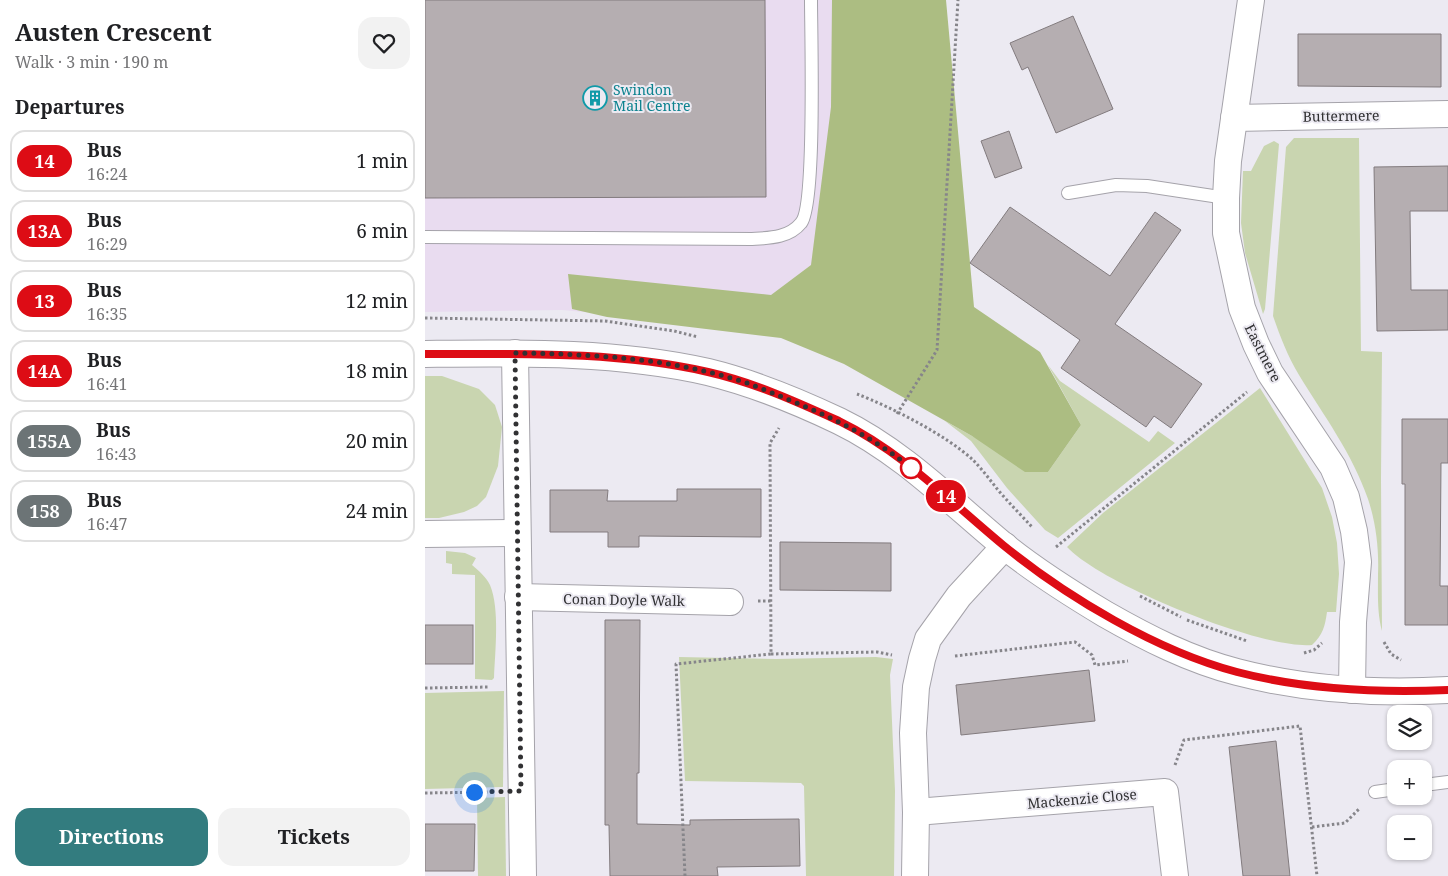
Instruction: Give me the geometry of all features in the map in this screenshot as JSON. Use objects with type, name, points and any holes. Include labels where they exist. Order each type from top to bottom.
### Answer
[{"type":"street","name":"Eastmere","points":[[1251,0],[1234,118],[1226,198],[1227,233],[1242,308],[1270,373],[1333,467],[1346,497],[1354,531],[1358,562],[1353,622],[1352,690]]},
{"type":"street","name":"Buttermere","points":[[1234,118],[1448,114]]},
{"type":"street","points":[[515,353],[523,876]]},
{"type":"street","points":[[425,354],[515,353],[612,357],[668,364],[710,372],[744,382],[841,422],[877,444],[908,465],[1005,546],[1068,592],[1144,636],[1181,653],[1239,672],[1295,683],[1352,690],[1448,690]]},
{"type":"street","points":[[425,534],[517,533]]},
{"type":"street","points":[[915,876],[916,812],[913,733],[916,687],[922,659],[928,639],[959,596],[1005,546]]},
{"type":"street","name":"Conan Doyle Walk","points":[[518,597],[730,602]]},
{"type":"street","points":[[1165,792],[1175,876]]},
{"type":"street","name":"Mackenzie Close","points":[[916,812],[1165,792]]},
{"type":"lane","points":[[425,237],[752,239],[774,238],[790,232],[802,222],[808,205],[810,171],[811,0]]},
{"type":"lane","points":[[1068,193],[1116,185],[1147,186],[1226,198]]},
{"type":"lane","points":[[1432,784],[1448,782]]},
{"type":"lane","points":[[1375,792],[1387,790]]},
{"type":"path","points":[[877,444],[937,350],[958,0]]},
{"type":"path","points":[[1055,547],[1270,373]]},
{"type":"path","points":[[771,654],[877,652],[922,659],[1075,642],[1092,654],[1095,665],[1137,660],[1144,636],[1158,605]]},
{"type":"path","points":[[425,688],[519,687]]},
{"type":"path","points":[[1165,792],[1185,740],[1300,726],[1317,876]]},
{"type":"path","points":[[425,793],[521,791]]},
{"type":"path","points":[[1311,827],[1345,824],[1375,792]]},
{"type":"shaded area","name":"Swindon Mail Centre","points":[[425,0],[852,0],[832,303],[616,315],[562,310],[425,312]]},
{"type":"green space","points":[[832,0],[946,0],[974,307],[1040,352],[1081,425],[1048,472],[1025,472],[972,436],[844,364],[781,338],[607,317],[572,309],[568,274],[771,295],[811,265],[831,107]]},
{"type":"green space","points":[[1294,138],[1359,138],[1361,351],[1382,352],[1382,631],[1378,603],[1375,527],[1368,499],[1346,450],[1291,361],[1273,316],[1286,147]]},
{"type":"green space","points":[[1274,141],[1279,144],[1265,309],[1263,314],[1245,253],[1241,223],[1243,171],[1251,171],[1264,146]]},
{"type":"green space","points":[[1048,365],[1060,381],[1149,442],[1158,431],[1175,443],[1058,538],[1045,530],[1007,488],[971,441],[945,421],[1048,472],[1081,425]]},
{"type":"green space","points":[[425,376],[442,376],[479,389],[495,405],[502,427],[498,466],[486,497],[477,506],[464,512],[439,518],[425,518]]},
{"type":"green space","points":[[1260,388],[1322,488],[1332,517],[1337,543],[1339,574],[1336,612],[1327,612],[1323,630],[1319,638],[1312,645],[1289,644],[1258,637],[1184,612],[1113,579],[1085,562],[1067,547],[1103,513]]},
{"type":"green space","points":[[446,551],[465,553],[476,558],[472,565],[490,585],[496,618],[494,678],[492,680],[475,679],[475,575],[452,574],[452,564],[446,563]]},
{"type":"green space","points":[[679,657],[776,659],[876,657],[893,659],[890,675],[895,791],[894,876],[806,876],[804,786],[801,783],[685,781]]},
{"type":"green space","points":[[504,691],[503,787],[425,789],[425,693]]},
{"type":"green space","points":[[505,797],[506,876],[478,876],[477,798]]},
{"type":"building","name":"Swindon Mail Centre","points":[[425,0],[765,0],[766,197],[425,198]]},
{"type":"building","points":[[1073,16],[1113,109],[1056,133],[1028,67],[1022,70],[1010,43]]},
{"type":"building","points":[[1298,34],[1441,34],[1441,87],[1298,86]]},
{"type":"building","points":[[1009,131],[1022,168],[995,178],[981,141]]},
{"type":"building","points":[[1448,166],[1448,211],[1410,211],[1411,290],[1448,290],[1448,330],[1377,331],[1374,167]]},
{"type":"building","points":[[1010,207],[1110,276],[1155,212],[1181,230],[1115,324],[1202,384],[1171,428],[1154,416],[1146,427],[1061,368],[1080,340],[970,263]]},
{"type":"building","points":[[1402,419],[1448,419],[1448,463],[1441,463],[1440,586],[1448,586],[1448,625],[1405,625],[1405,484],[1402,484]]},
{"type":"building","points":[[677,489],[761,489],[761,537],[639,536],[639,547],[608,547],[608,532],[550,532],[550,490],[608,490],[607,501],[677,501]]},
{"type":"building","points":[[780,542],[891,543],[891,591],[780,590]]},
{"type":"building","points":[[605,620],[640,620],[637,824],[690,825],[690,820],[799,819],[800,866],[717,867],[718,876],[610,876],[609,825],[605,825]]},
{"type":"building","points":[[425,625],[473,625],[473,664],[425,664]]},
{"type":"building","points":[[1089,670],[1095,721],[961,735],[956,685]]},
{"type":"building","points":[[1276,741],[1290,876],[1243,876],[1229,747]]},
{"type":"building","points":[[425,824],[475,824],[474,871],[425,871]]},
{"type":"bus line","name":"14","points":[[425,354],[515,353],[612,357],[668,364],[710,372],[744,382],[841,422],[877,444],[900,459],[1005,546],[1068,592],[1144,636],[1181,653],[1239,672],[1295,683],[1352,690],[1448,690]]},
{"type":"place","name":"Swindon Mail Centre","points":[[595,98]]},
{"type":"route","points":[[474,792],[521,791],[515,353],[612,357],[668,364],[710,372],[771,392],[841,422],[900,459],[915,471],[911,468]]}]
